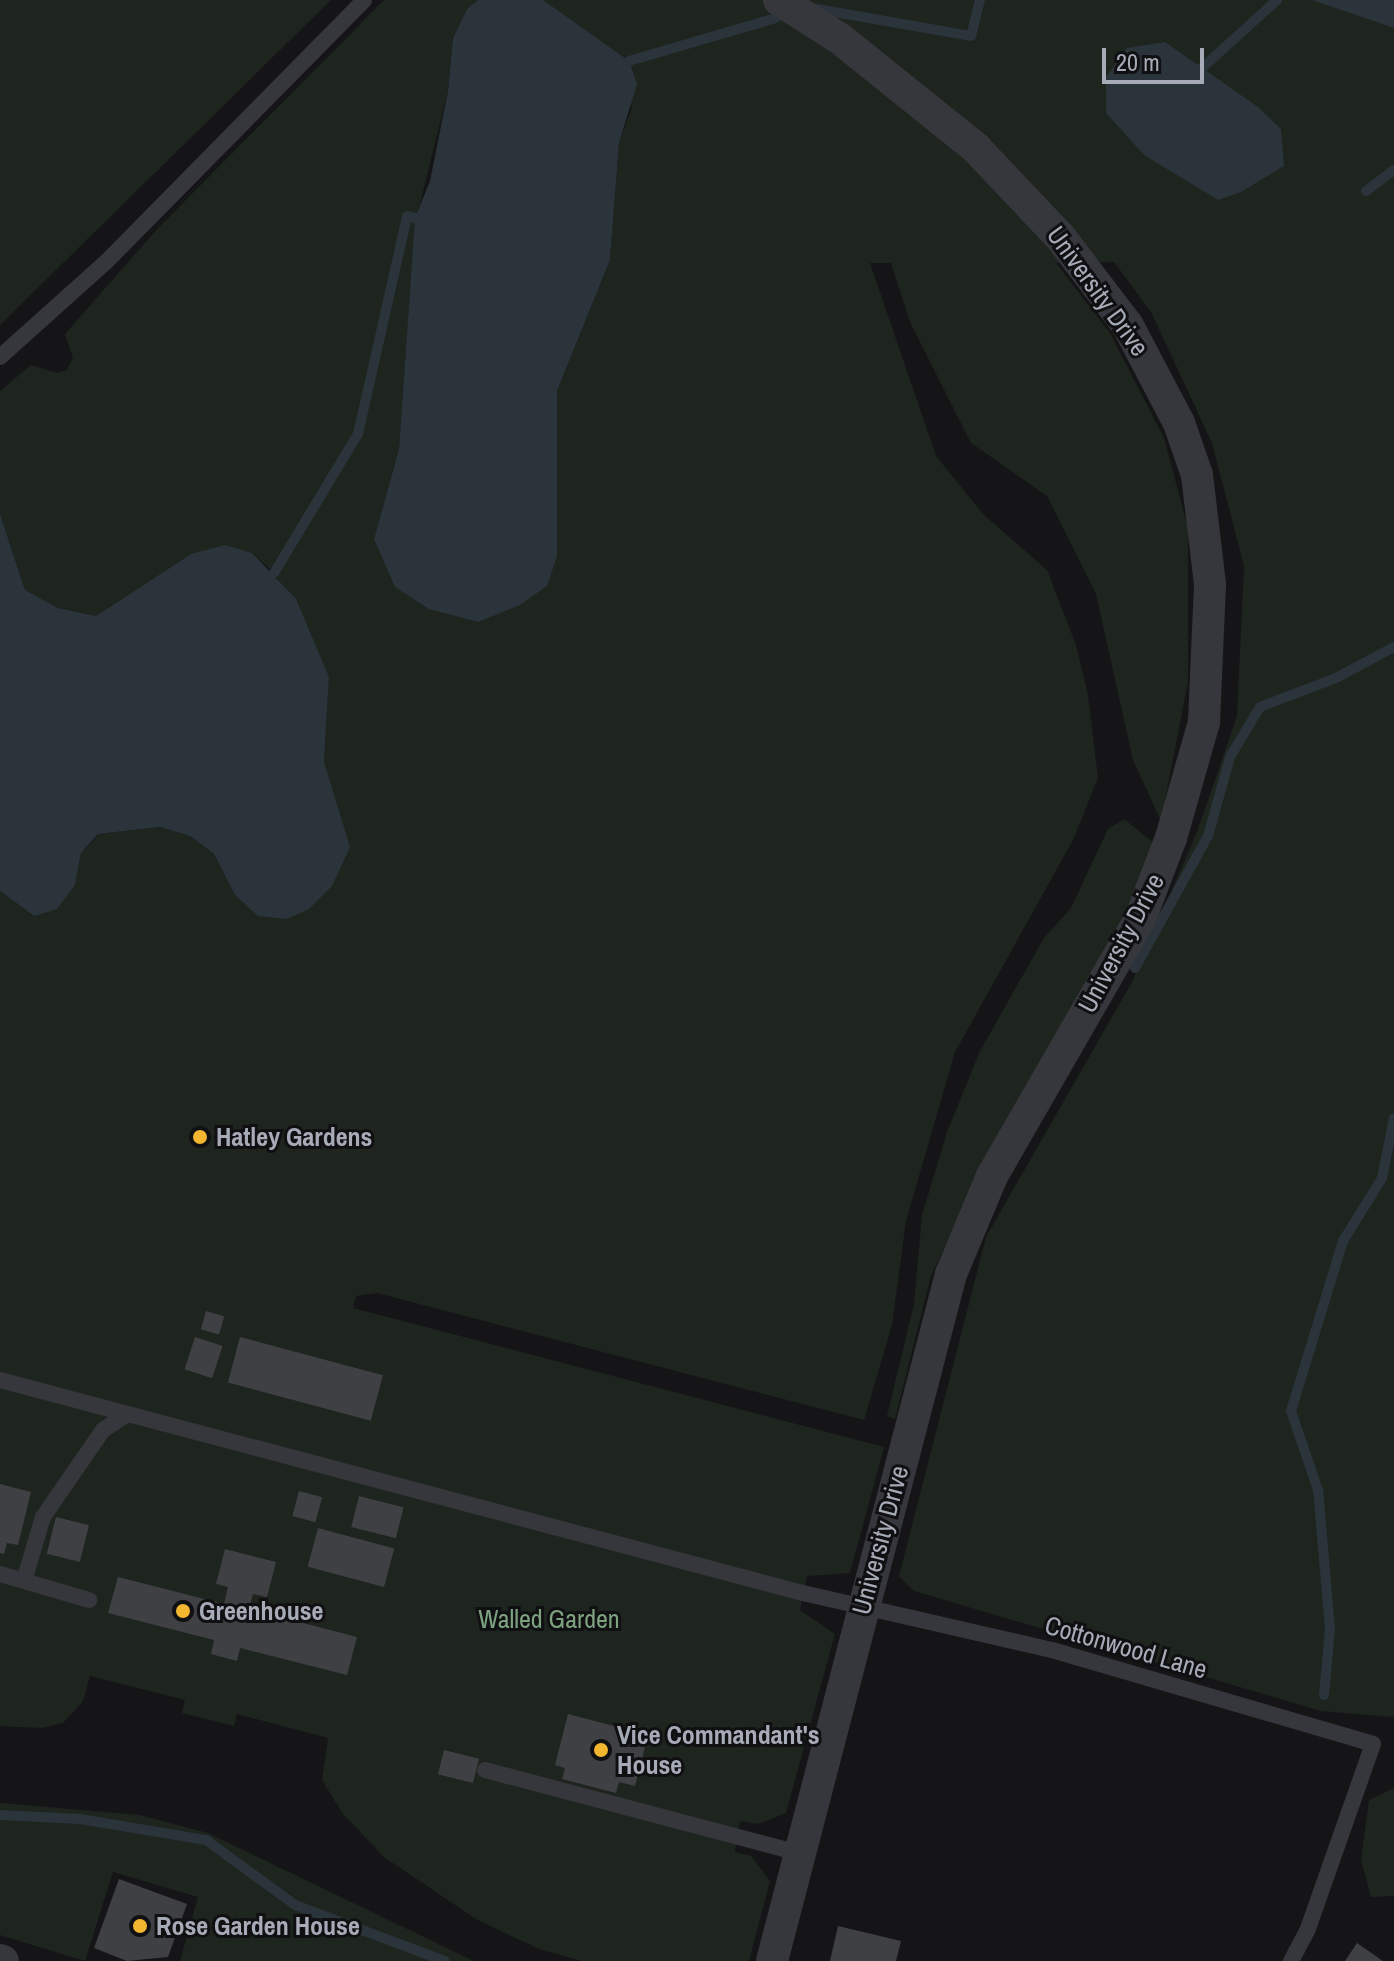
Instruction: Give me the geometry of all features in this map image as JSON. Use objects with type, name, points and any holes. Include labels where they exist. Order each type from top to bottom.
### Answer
[{"type":"street","name":"University Drive","points":[[772,1961],[796,1852],[969,1225],[1017,1128],[1140,919],[1168,850],[1204,722],[1210,584],[1197,475],[1168,399],[1128,326],[1061,238],[976,148],[839,38],[779,0]]},
{"type":"lane","points":[[0,357],[107,261],[364,0]]},
{"type":"lane","name":"Cottonwood Lane","points":[[0,1380],[126,1415],[1052,1650],[1373,1744],[1307,1931],[1291,1961]]},
{"type":"lane","points":[[24,1581],[43,1517],[103,1430],[126,1415]]},
{"type":"lane","points":[[0,1574],[89,1600]]},
{"type":"lane","points":[[485,1770],[796,1852]]},
{"type":"green space","points":[[0,0],[331,0],[0,325]]},
{"type":"green space","name":"Walled Garden","points":[[384,0],[478,0],[467,9],[453,38],[448,91],[415,224],[399,449],[374,539],[554,442],[557,391],[610,260],[619,143],[632,107],[598,42],[543,0],[1394,0],[1394,1717],[1321,1711],[914,1591],[899,1576],[986,1237],[1132,982],[1197,832],[1237,716],[1244,566],[1212,443],[1151,312],[1114,262],[1056,263],[1110,333],[1164,438],[1188,528],[1188,682],[1161,821],[1133,760],[1096,594],[1047,496],[971,443],[910,322],[891,263],[870,263],[936,456],[983,514],[1047,570],[1076,645],[1088,695],[1098,778],[1074,838],[955,1052],[906,1221],[892,1325],[864,1420],[377,1293],[356,1296],[353,1308],[884,1447],[850,1573],[807,1576],[800,1610],[835,1634],[786,1813],[758,1824],[740,1821],[735,1852],[751,1856],[770,1881],[749,1961],[582,1961],[539,1949],[476,1919],[384,1857],[343,1814],[322,1780],[328,1738],[237,1714],[234,1726],[182,1713],[185,1700],[90,1676],[83,1701],[63,1723],[42,1728],[0,1726],[0,891],[34,916],[75,885],[81,853],[99,834],[160,827],[190,836],[214,854],[235,895],[324,762],[329,677],[274,573],[252,553],[191,554],[96,616],[58,608],[25,590],[0,514],[0,391],[31,365],[57,373],[67,370],[73,358],[65,334],[158,228]]},
{"type":"green space","points":[[1124,819],[1154,843],[1138,888],[976,1180],[931,1276],[895,1419],[887,1416],[914,1304],[922,1215],[947,1132],[980,1051],[1044,938],[1071,908],[1108,829]]},
{"type":"green space","points":[[1394,1788],[1394,1896],[1371,1897],[1361,1860],[1369,1800]]},
{"type":"green space","points":[[0,1803],[140,1815],[208,1833],[474,1961],[180,1961],[198,1897],[113,1872],[85,1961],[0,1935]]},
{"type":"shaded area","points":[[478,0],[543,0],[629,61],[637,84],[619,143],[610,260],[557,391],[557,556],[547,586],[520,605],[478,622],[429,609],[395,587],[374,539],[399,449],[415,218],[430,181],[448,91],[453,38],[467,9]]},
{"type":"shaded area","points":[[1312,0],[1394,0],[1394,28]]},
{"type":"shaded area","points":[[1165,42],[1258,107],[1281,129],[1284,166],[1241,192],[1218,200],[1144,155],[1106,113],[1106,77],[1127,48]]},
{"type":"shaded area","points":[[0,514],[25,590],[58,608],[96,616],[191,554],[225,545],[252,553],[296,599],[329,677],[324,762],[350,847],[332,886],[309,909],[287,919],[258,916],[235,895],[214,854],[190,836],[160,827],[98,834],[81,853],[75,885],[57,909],[34,916],[0,891]]},
{"type":"building","points":[[206,1311],[224,1316],[219,1335],[201,1329]]},
{"type":"building","points":[[195,1337],[223,1346],[212,1378],[184,1369]]},
{"type":"building","points":[[240,1337],[383,1375],[371,1421],[228,1382]]},
{"type":"building","points":[[0,1484],[31,1492],[18,1545],[7,1543],[4,1554],[0,1553]]},
{"type":"building","points":[[299,1491],[322,1497],[315,1522],[292,1516]]},
{"type":"building","points":[[359,1496],[404,1507],[396,1538],[351,1527]]},
{"type":"building","points":[[56,1517],[89,1525],[80,1562],[47,1554]]},
{"type":"building","points":[[318,1528],[394,1548],[384,1587],[308,1567]]},
{"type":"building","name":"Greenhouse","points":[[225,1549],[276,1562],[267,1597],[253,1594],[249,1609],[357,1637],[347,1675],[240,1648],[237,1661],[211,1654],[214,1640],[108,1613],[118,1577],[224,1604],[228,1587],[216,1584]]},
{"type":"building","name":"Vice Commandant's House","points":[[568,1714],[648,1735],[635,1786],[619,1782],[616,1793],[562,1779],[565,1768],[555,1765]]},
{"type":"building","points":[[444,1750],[479,1759],[473,1783],[438,1774]]},
{"type":"building","name":"Rose Garden House","points":[[119,1879],[187,1904],[168,1957],[127,1961],[94,1948]]},
{"type":"building","points":[[838,1926],[901,1941],[896,1961],[830,1961]]},
{"type":"building","points":[[1357,1943],[1383,1961],[1345,1961]]},
{"type":"waterway","points":[[817,9],[971,36],[980,0]]},
{"type":"waterway","points":[[1201,69],[1277,0]]},
{"type":"waterway","points":[[629,61],[776,18]]},
{"type":"waterway","points":[[1366,191],[1394,170]]},
{"type":"waterway","points":[[274,573],[358,434],[407,216],[415,218]]},
{"type":"waterway","points":[[1135,968],[1208,836],[1230,757],[1260,707],[1336,678],[1394,647]]},
{"type":"waterway","points":[[1324,1695],[1330,1629],[1318,1490],[1291,1411],[1343,1241],[1382,1178],[1394,1118]]},
{"type":"waterway","points":[[0,1815],[80,1819],[206,1840],[295,1905],[445,1961]]},
{"type":"place","name":"Hatley Gardens","points":[[200,1137]]},
{"type":"place","name":"Greenhouse","points":[[183,1611]]},
{"type":"place","name":"Vice Commandant's House","points":[[601,1750]]},
{"type":"place","name":"Rose Garden House","points":[[140,1926]]}]
